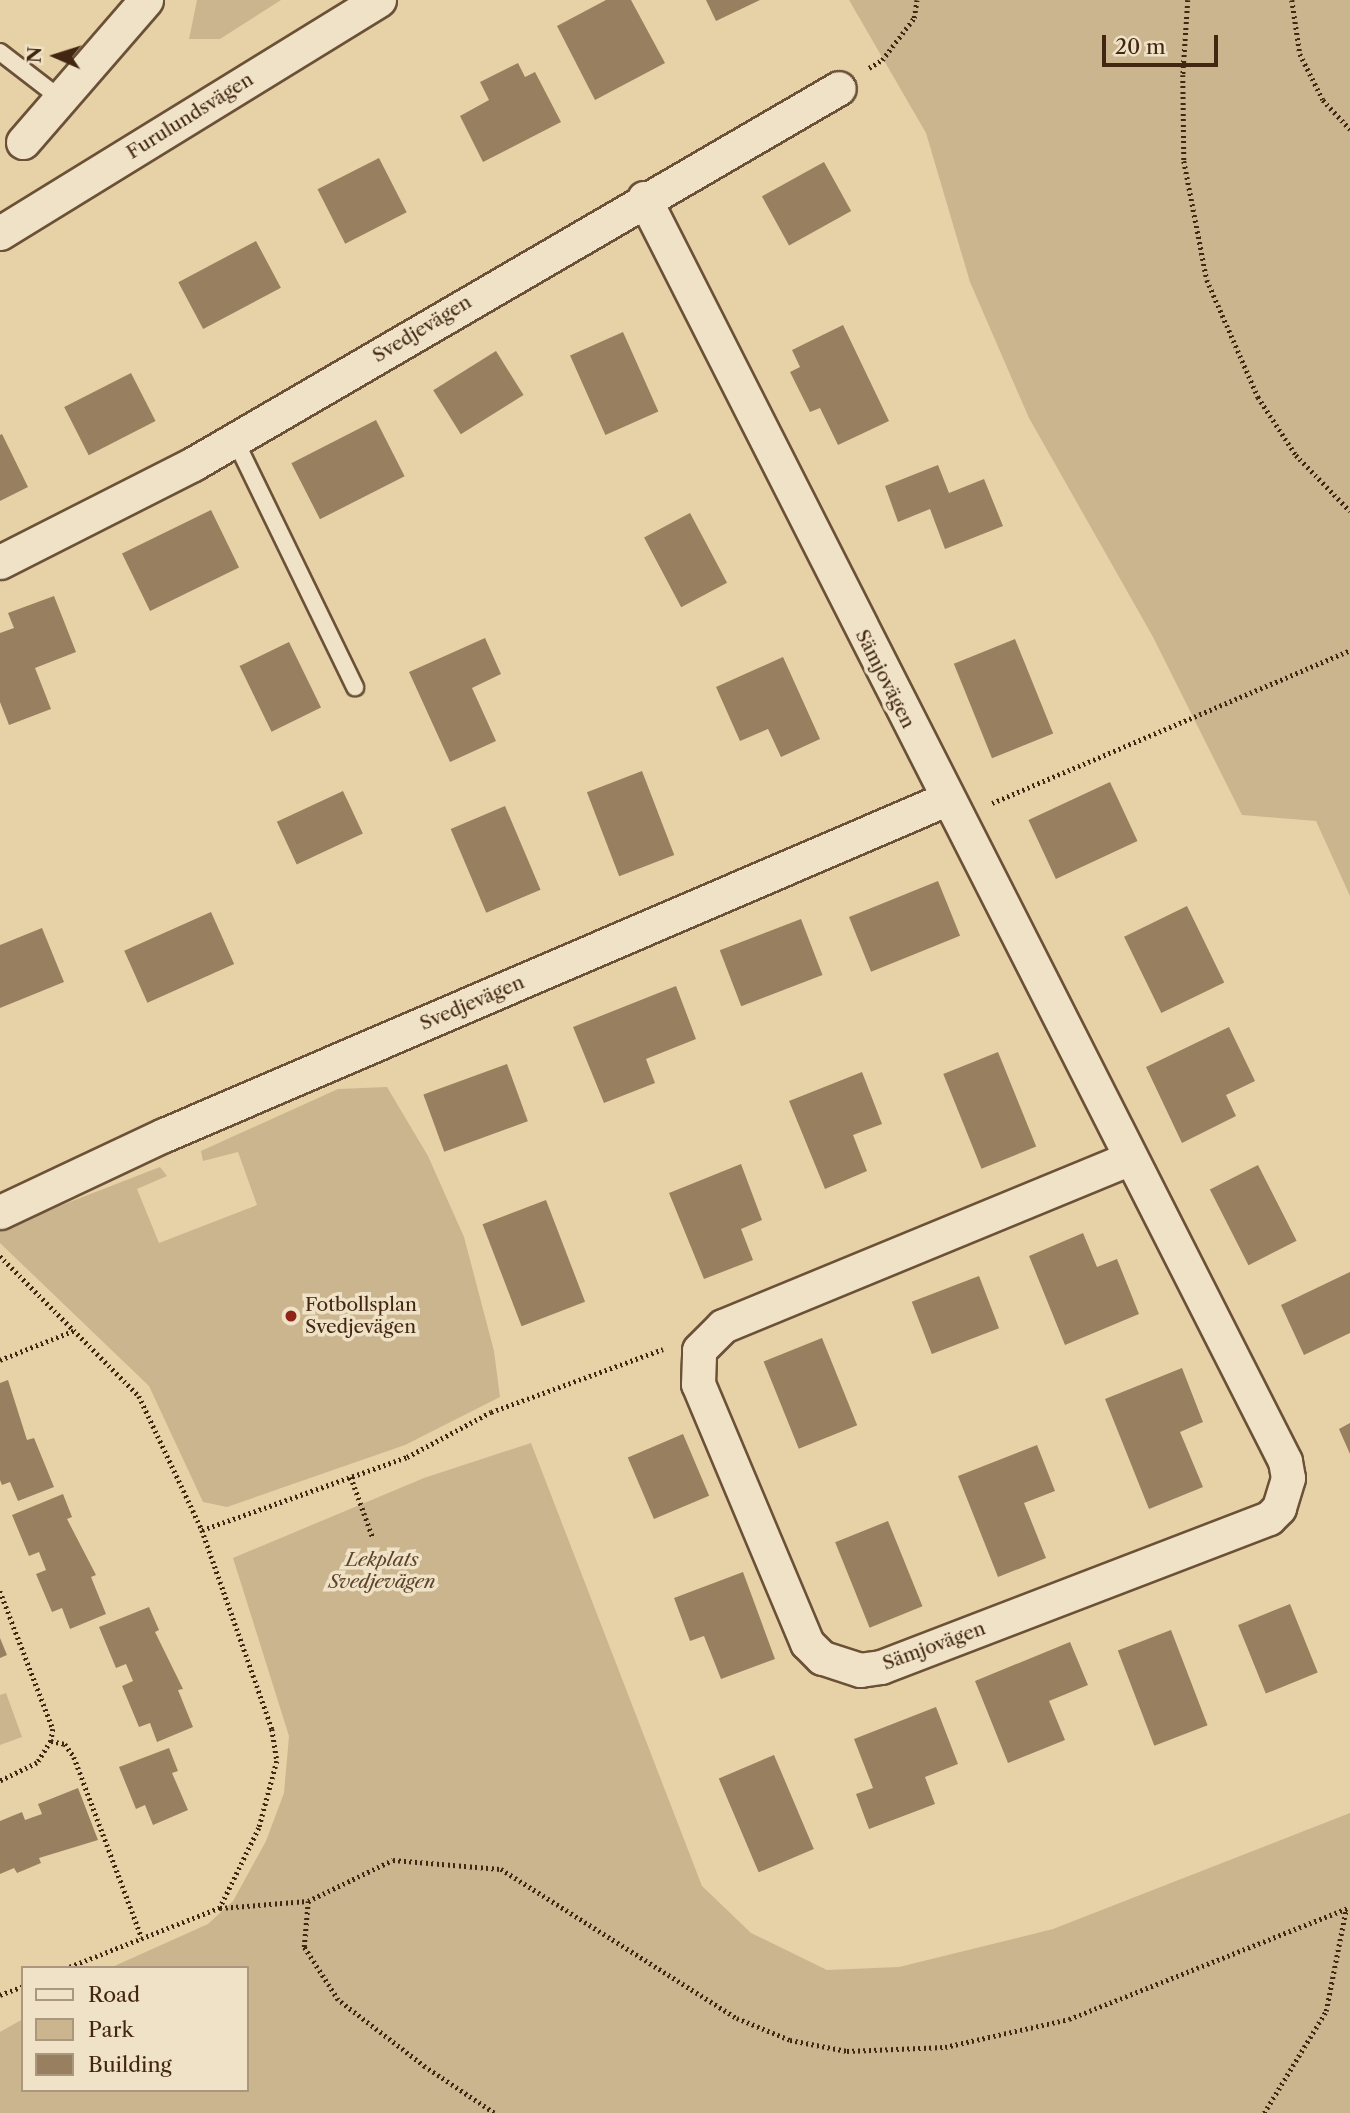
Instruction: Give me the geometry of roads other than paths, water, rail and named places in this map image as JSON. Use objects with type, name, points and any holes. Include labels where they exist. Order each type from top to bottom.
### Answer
[{"type":"street","points":[[23,142],[146,0]]},
{"type":"street","name":"Furulundsvägen","points":[[0,233],[379,0]]},
{"type":"street","name":"Svedjevägen","points":[[0,562],[234,440],[644,198],[839,88]]},
{"type":"street","name":"Sämjovägen","points":[[644,198],[951,809],[1130,1158],[1285,1461],[1285,1494],[1269,1518],[881,1667],[841,1667],[822,1658],[807,1643],[698,1384],[699,1350],[723,1326],[1130,1158]]},
{"type":"street","name":"Svedjevägen","points":[[0,1212],[177,1130],[951,809]]},
{"type":"lane","points":[[0,52],[61,99]]},
{"type":"lane","points":[[234,440],[355,687]]},
{"type":"place","name":"Fotbollsplan Svedjevägen","points":[[291,1316]]},
{"type":"park label","name":"Lekplats Svedjevägen","points":[[382,1571]]}]
